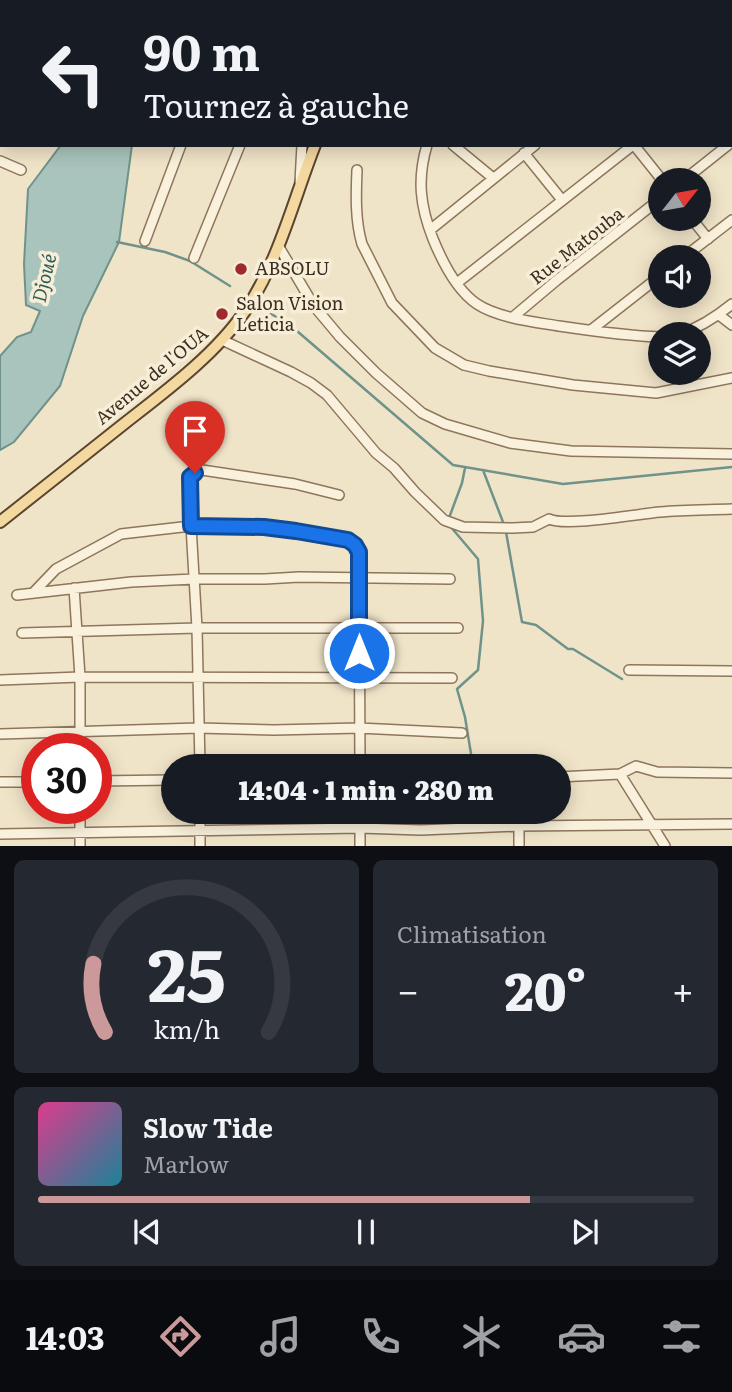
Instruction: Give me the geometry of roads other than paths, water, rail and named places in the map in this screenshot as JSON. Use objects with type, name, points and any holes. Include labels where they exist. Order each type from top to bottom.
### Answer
[{"type":"main road","name":"Avenue de l'OUA","points":[[0,522],[161,395],[222,340],[253,298],[279,247],[314,147]]},
{"type":"street","points":[[145,241],[180,147]]},
{"type":"street","points":[[194,258],[239,147]]},
{"type":"street","points":[[300,185],[302,147]]},
{"type":"street","points":[[427,147],[421,189],[422,205],[437,248],[457,283],[471,299],[480,306],[513,317],[591,330],[648,336]]},
{"type":"street","points":[[455,147],[493,178]]},
{"type":"street","points":[[430,230],[532,147]]},
{"type":"street","points":[[457,283],[631,147]]},
{"type":"street","points":[[636,147],[652,168]]},
{"type":"street","points":[[699,168],[726,147]]},
{"type":"street","points":[[524,153],[562,200]]},
{"type":"street","points":[[0,161],[21,170]]},
{"type":"street","points":[[357,170],[356,192],[362,244],[392,303],[435,348],[464,365],[573,385],[656,393],[732,377]]},
{"type":"street","name":"Rue Matouba","points":[[513,317],[648,209]]},
{"type":"street","points":[[700,245],[732,220]]},
{"type":"street","points":[[702,231],[708,239]]},
{"type":"street","points":[[279,247],[314,306],[340,337],[422,413],[445,424],[510,443],[571,451],[732,454]]},
{"type":"street","points":[[591,330],[648,285]]},
{"type":"street","points":[[706,322],[732,304]]},
{"type":"street","points":[[719,314],[732,325]]},
{"type":"street","points":[[222,340],[311,383],[327,396],[376,453],[444,520],[463,527],[533,527],[550,519],[555,522],[732,509]]},
{"type":"street","points":[[199,754],[190,477],[202,470],[275,481],[339,495]]},
{"type":"street","points":[[34,592],[56,569],[121,534],[191,526],[264,527],[348,540],[359,552],[360,754]]},
{"type":"street","points":[[17,595],[131,582],[194,579],[450,579]]},
{"type":"street","points":[[74,588],[80,677],[79,731]]},
{"type":"street","points":[[22,633],[197,628],[458,628]]},
{"type":"street","points":[[629,670],[732,671]]},
{"type":"street","points":[[0,680],[80,677],[452,678]]},
{"type":"street","points":[[0,734],[198,728],[359,728],[462,733]]},
{"type":"street","points":[[571,777],[620,775],[636,766],[657,772],[732,773]]},
{"type":"street","points":[[620,775],[665,846]]},
{"type":"street","points":[[112,781],[161,780]]},
{"type":"street","points":[[0,782],[21,782]]},
{"type":"street","points":[[80,824],[80,846]]},
{"type":"street","points":[[200,824],[200,846]]},
{"type":"street","points":[[360,824],[360,846]]},
{"type":"street","points":[[0,834],[732,824]]},
{"type":"street","points":[[518,826],[519,846]]},
{"type":"water","name":"Djoué","points":[[60,147],[132,147],[119,242],[83,316],[60,386],[14,442],[0,450],[0,356],[17,337],[31,332],[40,311],[26,305],[24,264],[28,189]]},
{"type":"waterway","points":[[117,242],[165,252],[190,261],[230,286]]},
{"type":"waterway","points":[[270,313],[297,331],[453,465],[563,484],[732,467]]},
{"type":"waterway","points":[[449,518],[465,468]]},
{"type":"waterway","points":[[483,470],[503,522]]},
{"type":"waterway","points":[[450,526],[478,559],[483,621],[478,670],[457,689],[471,754]]},
{"type":"waterway","points":[[506,532],[522,622],[536,625],[568,649],[573,649],[622,679]]},
{"type":"place","name":"ABSOLU","points":[[241,269]]},
{"type":"place","name":"Salon Vision Leticia","points":[[222,314]]}]
